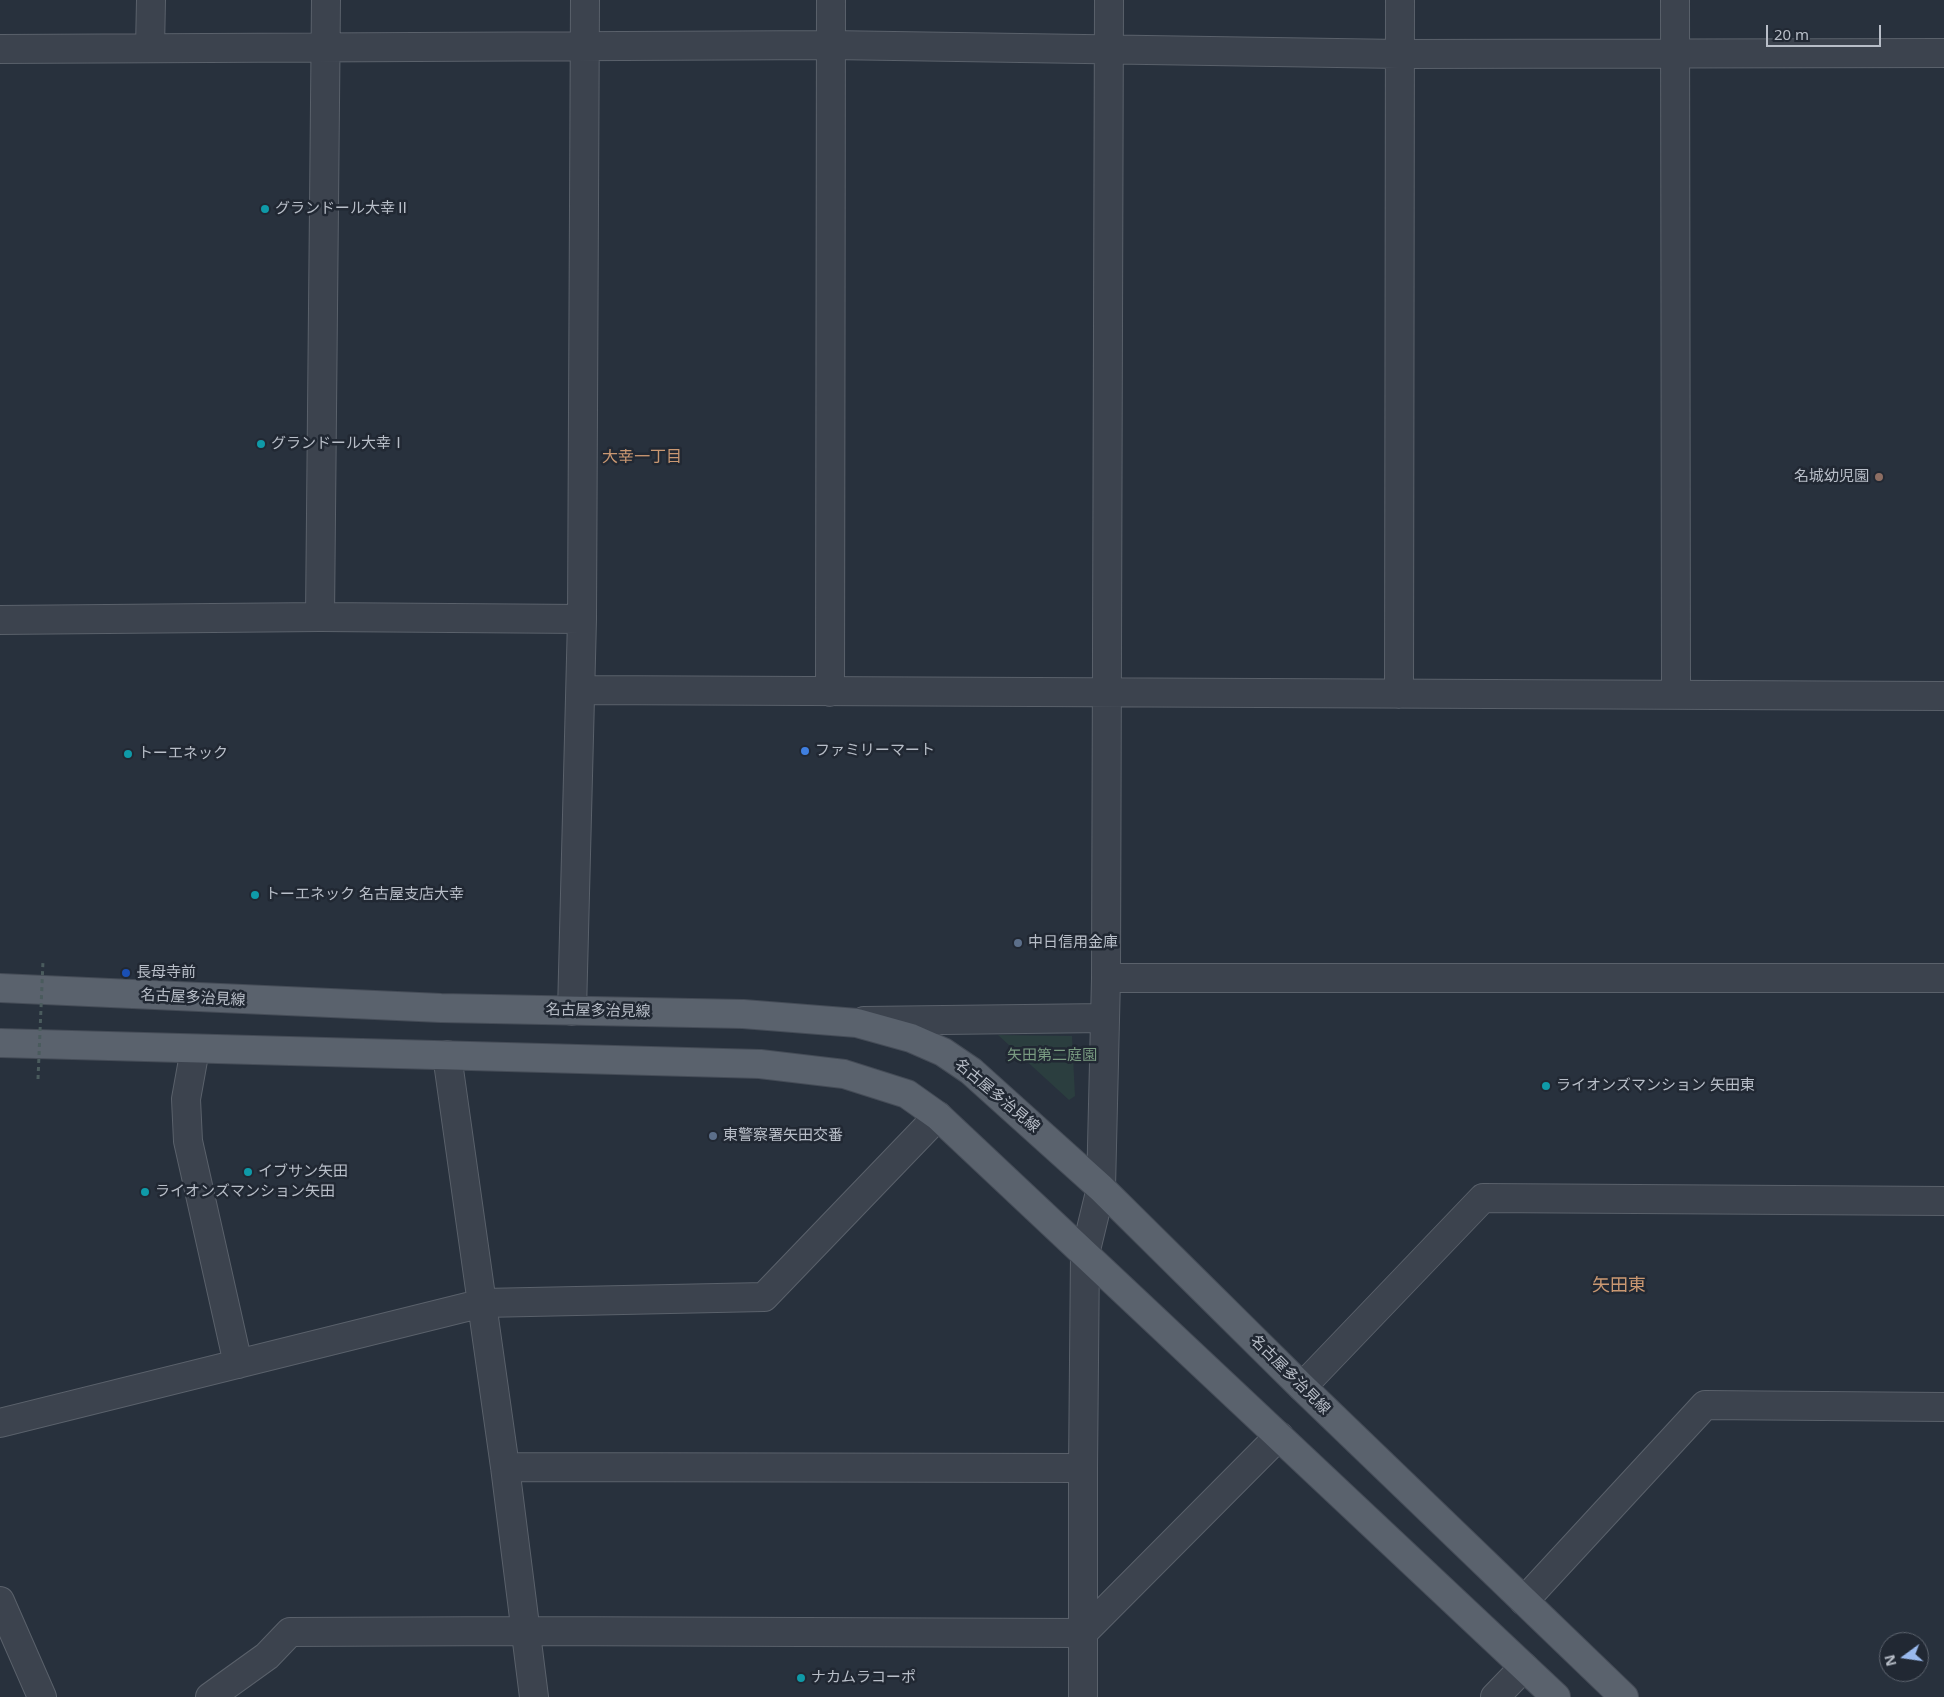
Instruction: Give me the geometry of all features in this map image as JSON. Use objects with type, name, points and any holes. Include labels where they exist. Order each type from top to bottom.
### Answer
[{"type":"main road","name":"名古屋多治見線","points":[[0,988],[372,1005],[743,1014],[857,1024],[911,1038],[943,1052],[971,1071],[1101,1188],[1302,1387],[1624,1697]]},
{"type":"main road","points":[[0,1043],[760,1064],[844,1074],[907,1094],[938,1116],[1556,1697]]},
{"type":"street","points":[[150,48],[151,0]]},
{"type":"street","points":[[320,617],[326,0]]},
{"type":"street","points":[[572,1010],[582,619],[585,0]]},
{"type":"street","points":[[830,692],[831,0]]},
{"type":"street","points":[[1083,1697],[1085,1254],[1101,1188],[1106,978],[1105,694],[1109,0]]},
{"type":"street","points":[[1399,694],[1400,0]]},
{"type":"street","points":[[1675,0],[1676,695]]},
{"type":"street","points":[[0,49],[831,45],[1400,54],[1944,54]]},
{"type":"street","points":[[0,620],[320,617],[582,619]]},
{"type":"street","points":[[581,690],[1105,694],[1944,696]]},
{"type":"street","points":[[1106,978],[1944,978]]},
{"type":"street","points":[[832,1022],[1104,1018]]},
{"type":"street","points":[[195,1049],[186,1099],[188,1140],[238,1364]]},
{"type":"street","points":[[447,1055],[483,1303],[534,1697]]},
{"type":"street","points":[[0,1423],[483,1303],[764,1298],[938,1116]]},
{"type":"street","points":[[1302,1387],[1483,1198],[1944,1201]]},
{"type":"street","points":[[1524,1601],[1705,1405],[1944,1407]]},
{"type":"street","points":[[210,1697],[267,1656],[290,1632],[1083,1633],[1279,1436]]},
{"type":"street","points":[[505,1467],[1083,1468]]},
{"type":"street","points":[[0,1600],[42,1697]]},
{"type":"street","points":[[1495,1697],[1524,1667]]},
{"type":"path","points":[[38,1079],[43,961]]},
{"type":"green space","name":"矢田第二庭園","points":[[998,1035],[1072,1036],[1075,1096],[1069,1100]]},
{"type":"place","name":"グランドール大幸Ⅱ","points":[[265,209]]},
{"type":"place","name":"グランドール大幸Ⅰ","points":[[261,444]]},
{"type":"place","name":"名城幼児園","points":[[1879,477]]},
{"type":"place","name":"ファミリーマート","points":[[805,751]]},
{"type":"place","name":"トーエネック","points":[[128,754]]},
{"type":"place","name":"トーエネック 名古屋支店大幸","points":[[255,895]]},
{"type":"place","name":"中日信用金庫","points":[[1018,943]]},
{"type":"place","name":"長母寺前","points":[[126,973]]},
{"type":"place","name":"ライオンズマンション 矢田東","points":[[1546,1086]]},
{"type":"place","name":"東警察署矢田交番","points":[[713,1136]]},
{"type":"place","name":"イブサン矢田","points":[[248,1172]]},
{"type":"place","name":"ライオンズマンション矢田","points":[[145,1192]]},
{"type":"place","name":"ナカムラコーポ","points":[[801,1678]]},
{"type":"district","name":"大幸一丁目","points":[[642,457]]},
{"type":"district","name":"矢田東","points":[[1619,1286]]}]
